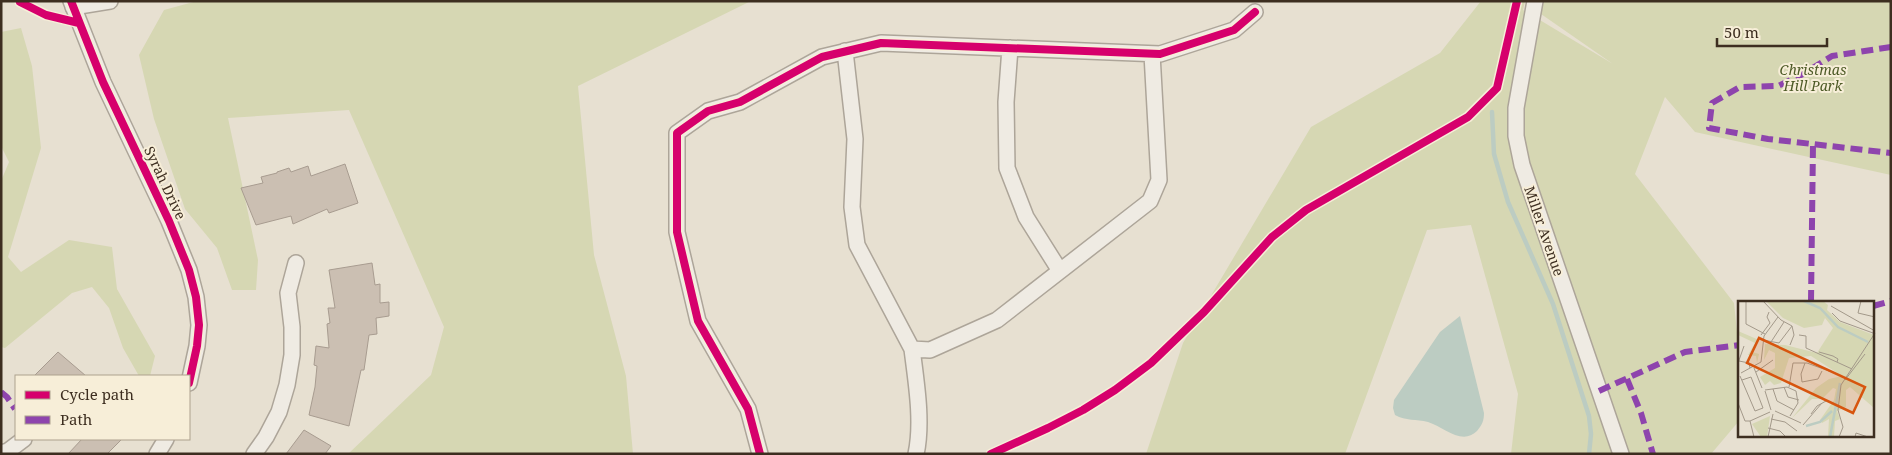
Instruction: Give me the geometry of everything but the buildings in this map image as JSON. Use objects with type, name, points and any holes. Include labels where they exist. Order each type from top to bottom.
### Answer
[{"type":"street","points":[[72,4],[110,1]]},
{"type":"street","name":"Miller Avenue","points":[[1535,1],[1516,108],[1516,136],[1522,165],[1621,454]]},
{"type":"street","name":"Syrah Drive","points":[[72,4],[103,82],[169,221],[189,270],[196,296],[199,325],[198,346],[190,379]]},
{"type":"street","points":[[760,454],[748,409],[698,321],[677,232],[677,132],[708,111],[740,102],[822,57],[881,43],[1160,54],[1234,30],[1255,12]]},
{"type":"street","points":[[1010,48],[1006,102],[1007,168],[1026,217],[1060,271]]},
{"type":"street","points":[[845,51],[856,139],[852,207],[857,245],[912,348],[919,440],[916,454]]},
{"type":"street","points":[[912,348],[930,350],[998,320],[1150,201],[1159,180],[1152,54]]},
{"type":"street","points":[[254,454],[266,437],[279,412],[287,385],[292,355],[292,327],[288,293],[296,263]]},
{"type":"street","points":[[1,453],[8,451],[23,440]]},
{"type":"street","points":[[157,454],[165,440]]},
{"type":"green space","points":[[197,1],[751,1],[578,86],[594,255],[626,376],[633,454],[348,454],[431,375],[444,327],[349,110],[228,118],[258,260],[256,290],[232,290],[217,248],[185,209],[154,119],[139,55],[164,10]]},
{"type":"green space","name":"Christmas Hill Park","points":[[1481,1],[1525,1],[1523,10],[1613,64],[1541,14],[1544,1],[1891,1],[1891,175],[1695,132],[1665,97],[1635,174],[1734,303],[1738,342],[1738,422],[1711,454],[1511,454],[1518,394],[1471,225],[1427,230],[1345,454],[1146,454],[1183,343],[1311,127],[1440,53]]},
{"type":"green space","points":[[21,28],[32,66],[41,148],[8,257],[21,272],[69,240],[112,247],[117,289],[155,356],[150,375],[138,375],[123,348],[109,308],[92,287],[72,293],[5,348],[1,347],[1,181],[9,162],[1,146],[1,32]]},
{"type":"shaded area","points":[[1460,316],[1484,413],[1479,429],[1465,437],[1453,434],[1428,422],[1399,417],[1395,415],[1393,408],[1394,400],[1440,332]]},
{"type":"waterway","points":[[1492,112],[1494,154],[1508,202],[1553,304],[1589,416],[1591,434],[1589,454]]},
{"type":"marked path","points":[[1891,47],[1832,56],[1803,74],[1778,86],[1740,87],[1712,103],[1709,128],[1768,139],[1891,153]]},
{"type":"marked path","points":[[1811,301],[1813,144]]},
{"type":"marked path","points":[[1874,306],[1891,301]]},
{"type":"marked path","points":[[1599,391],[1685,352],[1738,345]]},
{"type":"marked path","points":[[1627,379],[1641,413],[1653,454]]},
{"type":"marked path","points":[[1,392],[15,409]]},
{"type":"cycle path","points":[[71,1],[103,82],[169,221],[189,270],[196,297],[199,325],[197,346],[190,378]]},
{"type":"cycle path","points":[[991,454],[1083,410],[1115,390],[1151,363],[1204,312],[1272,237],[1306,210],[1468,117],[1497,88],[1517,1]]},
{"type":"cycle path","points":[[20,2],[46,15],[79,23]]},
{"type":"cycle path","points":[[760,454],[748,409],[698,321],[677,232],[677,133],[708,111],[740,102],[822,57],[881,43],[1160,54],[1234,30],[1255,12]]}]
